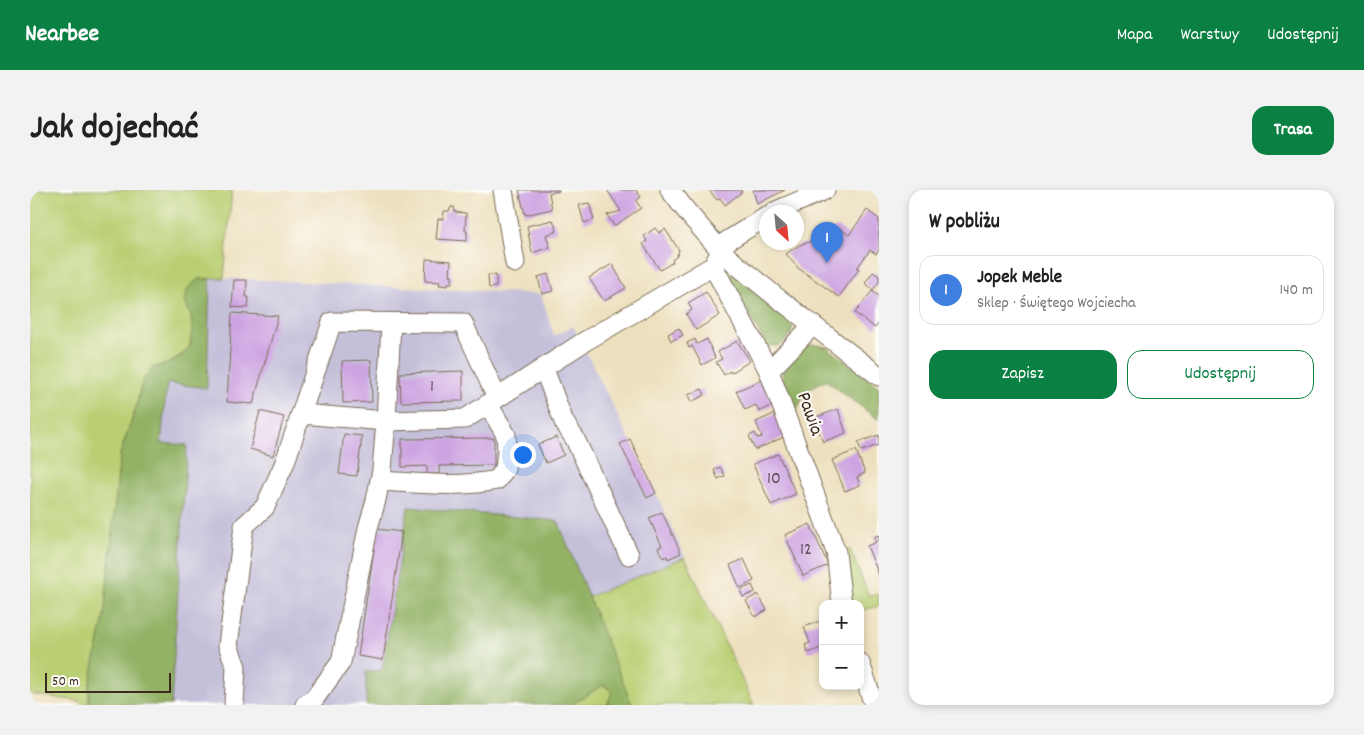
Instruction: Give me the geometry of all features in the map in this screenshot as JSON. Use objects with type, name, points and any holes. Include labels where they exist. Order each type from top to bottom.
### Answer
[{"type":"street","points":[[503,190],[515,264]]},
{"type":"street","points":[[670,190],[717,258],[755,280],[879,376]]},
{"type":"street","points":[[790,205],[825,190]]},
{"type":"street","points":[[301,414],[386,421],[465,419],[717,258],[727,241],[759,221]]},
{"type":"street","name":"Pawia","points":[[717,258],[769,371],[836,552],[842,600]]},
{"type":"street","points":[[234,705],[236,667],[228,645],[244,526],[265,507],[286,462],[332,322],[463,323],[506,436],[507,450],[504,469],[497,480],[479,484],[380,481]]},
{"type":"street","points":[[305,705],[314,699],[341,662],[368,528],[380,481],[386,421],[391,323]]},
{"type":"street","points":[[769,371],[813,326]]},
{"type":"street","points":[[544,369],[564,422],[575,439],[629,555]]},
{"type":"street","points":[[864,675],[874,705]]},
{"type":"shaded area","points":[[224,278],[541,294],[554,336],[573,326],[656,493],[685,557],[588,597],[558,521],[382,670],[366,672],[366,705],[171,705],[187,445],[161,443],[166,382],[207,387],[210,279]]},
{"type":"green space","points":[[30,190],[232,190],[224,278],[198,279],[185,301],[191,315],[192,331],[190,346],[183,354],[169,363],[153,368],[141,386],[136,408],[120,454],[104,617],[89,687],[89,705],[78,701],[30,694]]},
{"type":"green space","points":[[730,274],[734,274],[789,320],[793,329],[782,343],[776,346],[766,345],[730,278]]},
{"type":"green space","points":[[198,279],[210,279],[207,388],[167,383],[161,443],[187,445],[171,705],[89,705],[89,687],[104,617],[120,454],[136,408],[141,386],[146,376],[153,368],[169,363],[183,354],[190,346],[192,331],[191,315],[185,301],[188,288]]},
{"type":"green space","points":[[808,345],[819,345],[828,348],[879,387],[879,420],[827,381],[815,385],[807,392],[796,412],[784,384],[782,373],[798,351]]},
{"type":"green space","points":[[408,507],[558,521],[632,705],[607,705],[612,693],[603,685],[571,705],[366,705],[366,672],[382,670]]},
{"type":"green space","points":[[850,549],[869,596],[879,594],[879,606],[864,610],[864,600],[850,600],[842,552]]},
{"type":"green space","points":[[685,557],[754,705],[632,705],[588,597]]},
{"type":"green space","points":[[603,685],[612,693],[607,705],[571,705]]},
{"type":"building","points":[[519,190],[559,191],[549,193],[552,209],[525,215]]},
{"type":"building","points":[[607,190],[636,190],[641,197],[636,201],[641,208],[614,226],[607,215],[621,211]]},
{"type":"building","points":[[709,190],[741,190],[742,192],[725,205],[720,198],[717,200]]},
{"type":"building","points":[[753,190],[785,190],[757,204]]},
{"type":"building","points":[[589,203],[594,220],[584,223],[579,205]]},
{"type":"building","points":[[451,207],[454,207],[455,212],[466,213],[465,231],[467,231],[467,241],[436,239],[438,219],[443,219],[444,211],[449,211]]},
{"type":"building","points":[[867,210],[879,219],[879,250],[876,254],[870,250],[839,297],[798,268],[786,254],[792,250],[804,250],[804,244],[816,240],[814,235],[838,227],[849,235]]},
{"type":"building","points":[[553,220],[557,231],[546,235],[550,247],[532,253],[527,226]]},
{"type":"building","points":[[655,228],[659,233],[665,229],[679,250],[677,256],[672,260],[673,262],[660,270],[643,244],[647,241],[644,236]]},
{"type":"building","points":[[426,259],[451,261],[450,275],[452,275],[452,283],[448,283],[448,286],[439,285],[440,282],[425,281]]},
{"type":"building","points":[[612,264],[626,288],[604,301],[589,278]]},
{"type":"building","points":[[873,272],[879,276],[879,282],[873,290],[865,283]]},
{"type":"building","points":[[548,274],[553,291],[542,294],[538,277]]},
{"type":"building","points":[[488,275],[496,275],[496,287],[489,288]]},
{"type":"building","points":[[234,280],[247,280],[246,297],[249,297],[248,308],[232,307]]},
{"type":"building","points":[[872,291],[879,296],[879,323],[875,328],[855,313]]},
{"type":"building","points":[[706,292],[720,315],[696,330],[686,314],[692,310],[688,303]]},
{"type":"building","points":[[232,313],[278,316],[253,404],[227,402]]},
{"type":"building","points":[[679,328],[683,335],[671,341],[668,334]]},
{"type":"building","points":[[695,339],[697,344],[707,339],[715,358],[702,365],[692,346],[689,348],[687,343]]},
{"type":"building","points":[[737,341],[750,361],[731,373],[730,371],[724,375],[716,362],[722,359],[718,352]]},
{"type":"building","points":[[371,360],[372,402],[343,403],[342,361]]},
{"type":"building","points":[[463,371],[463,401],[401,402],[400,373]]},
{"type":"building","points":[[762,380],[773,405],[759,412],[756,405],[745,410],[736,391]]},
{"type":"building","points":[[702,389],[705,395],[691,402],[688,395]]},
{"type":"building","points":[[838,409],[846,433],[823,442],[814,418]]},
{"type":"building","points":[[260,411],[284,417],[273,456],[250,449]]},
{"type":"building","points":[[776,413],[786,436],[755,450],[749,436],[755,433],[757,438],[762,437],[756,422]]},
{"type":"building","points":[[344,434],[362,436],[357,476],[339,474]]},
{"type":"building","points":[[879,435],[879,445],[861,451],[858,442]]},
{"type":"building","points":[[556,437],[564,455],[546,463],[538,445]]},
{"type":"building","points":[[494,438],[494,465],[439,466],[439,474],[427,474],[427,466],[402,467],[402,439]]},
{"type":"building","points":[[630,439],[656,493],[647,498],[620,444]]},
{"type":"building","points":[[856,450],[865,473],[857,477],[860,485],[845,491],[832,460]]},
{"type":"building","points":[[778,454],[796,494],[771,505],[753,464]]},
{"type":"building","points":[[720,467],[725,476],[718,479],[714,470]]},
{"type":"building","points":[[662,512],[681,553],[668,559],[667,556],[663,558],[658,548],[662,546],[649,518]]},
{"type":"building","points":[[810,524],[828,565],[803,576],[785,535]]},
{"type":"building","points":[[377,529],[402,532],[383,660],[358,656]]},
{"type":"building","points":[[879,535],[879,575],[867,546],[876,542],[874,537]]},
{"type":"building","points":[[744,559],[754,581],[740,588],[730,565]]},
{"type":"building","points":[[752,585],[755,592],[743,597],[740,590]]},
{"type":"building","points":[[758,594],[767,610],[755,617],[746,601]]},
{"type":"building","points":[[819,621],[819,649],[808,653],[805,645],[810,643],[804,627]]},
{"type":"place","name":"Jopek Meble","points":[[827,263]]}]
